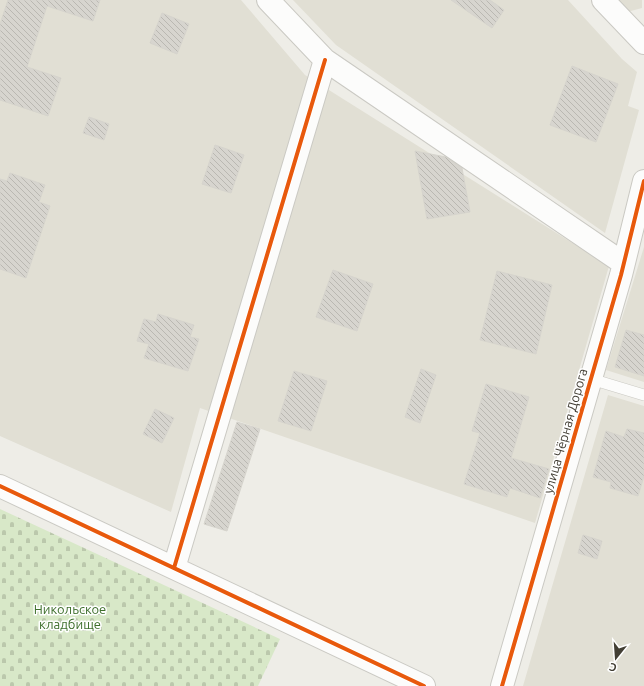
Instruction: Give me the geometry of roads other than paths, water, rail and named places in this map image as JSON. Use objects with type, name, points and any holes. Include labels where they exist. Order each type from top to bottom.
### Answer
[{"type":"street","points":[[268,0],[325,60],[624,263]]},
{"type":"street","points":[[603,0],[644,43]]},
{"type":"street","points":[[174,568],[325,60]]},
{"type":"street","name":"улица Чёрная Дорога","points":[[502,686],[624,263],[644,181]]},
{"type":"street","points":[[0,486],[424,686]]},
{"type":"lane","points":[[591,379],[643,398]]},
{"type":"park label","name":"Никольское кладбище","points":[[70,616]]}]
